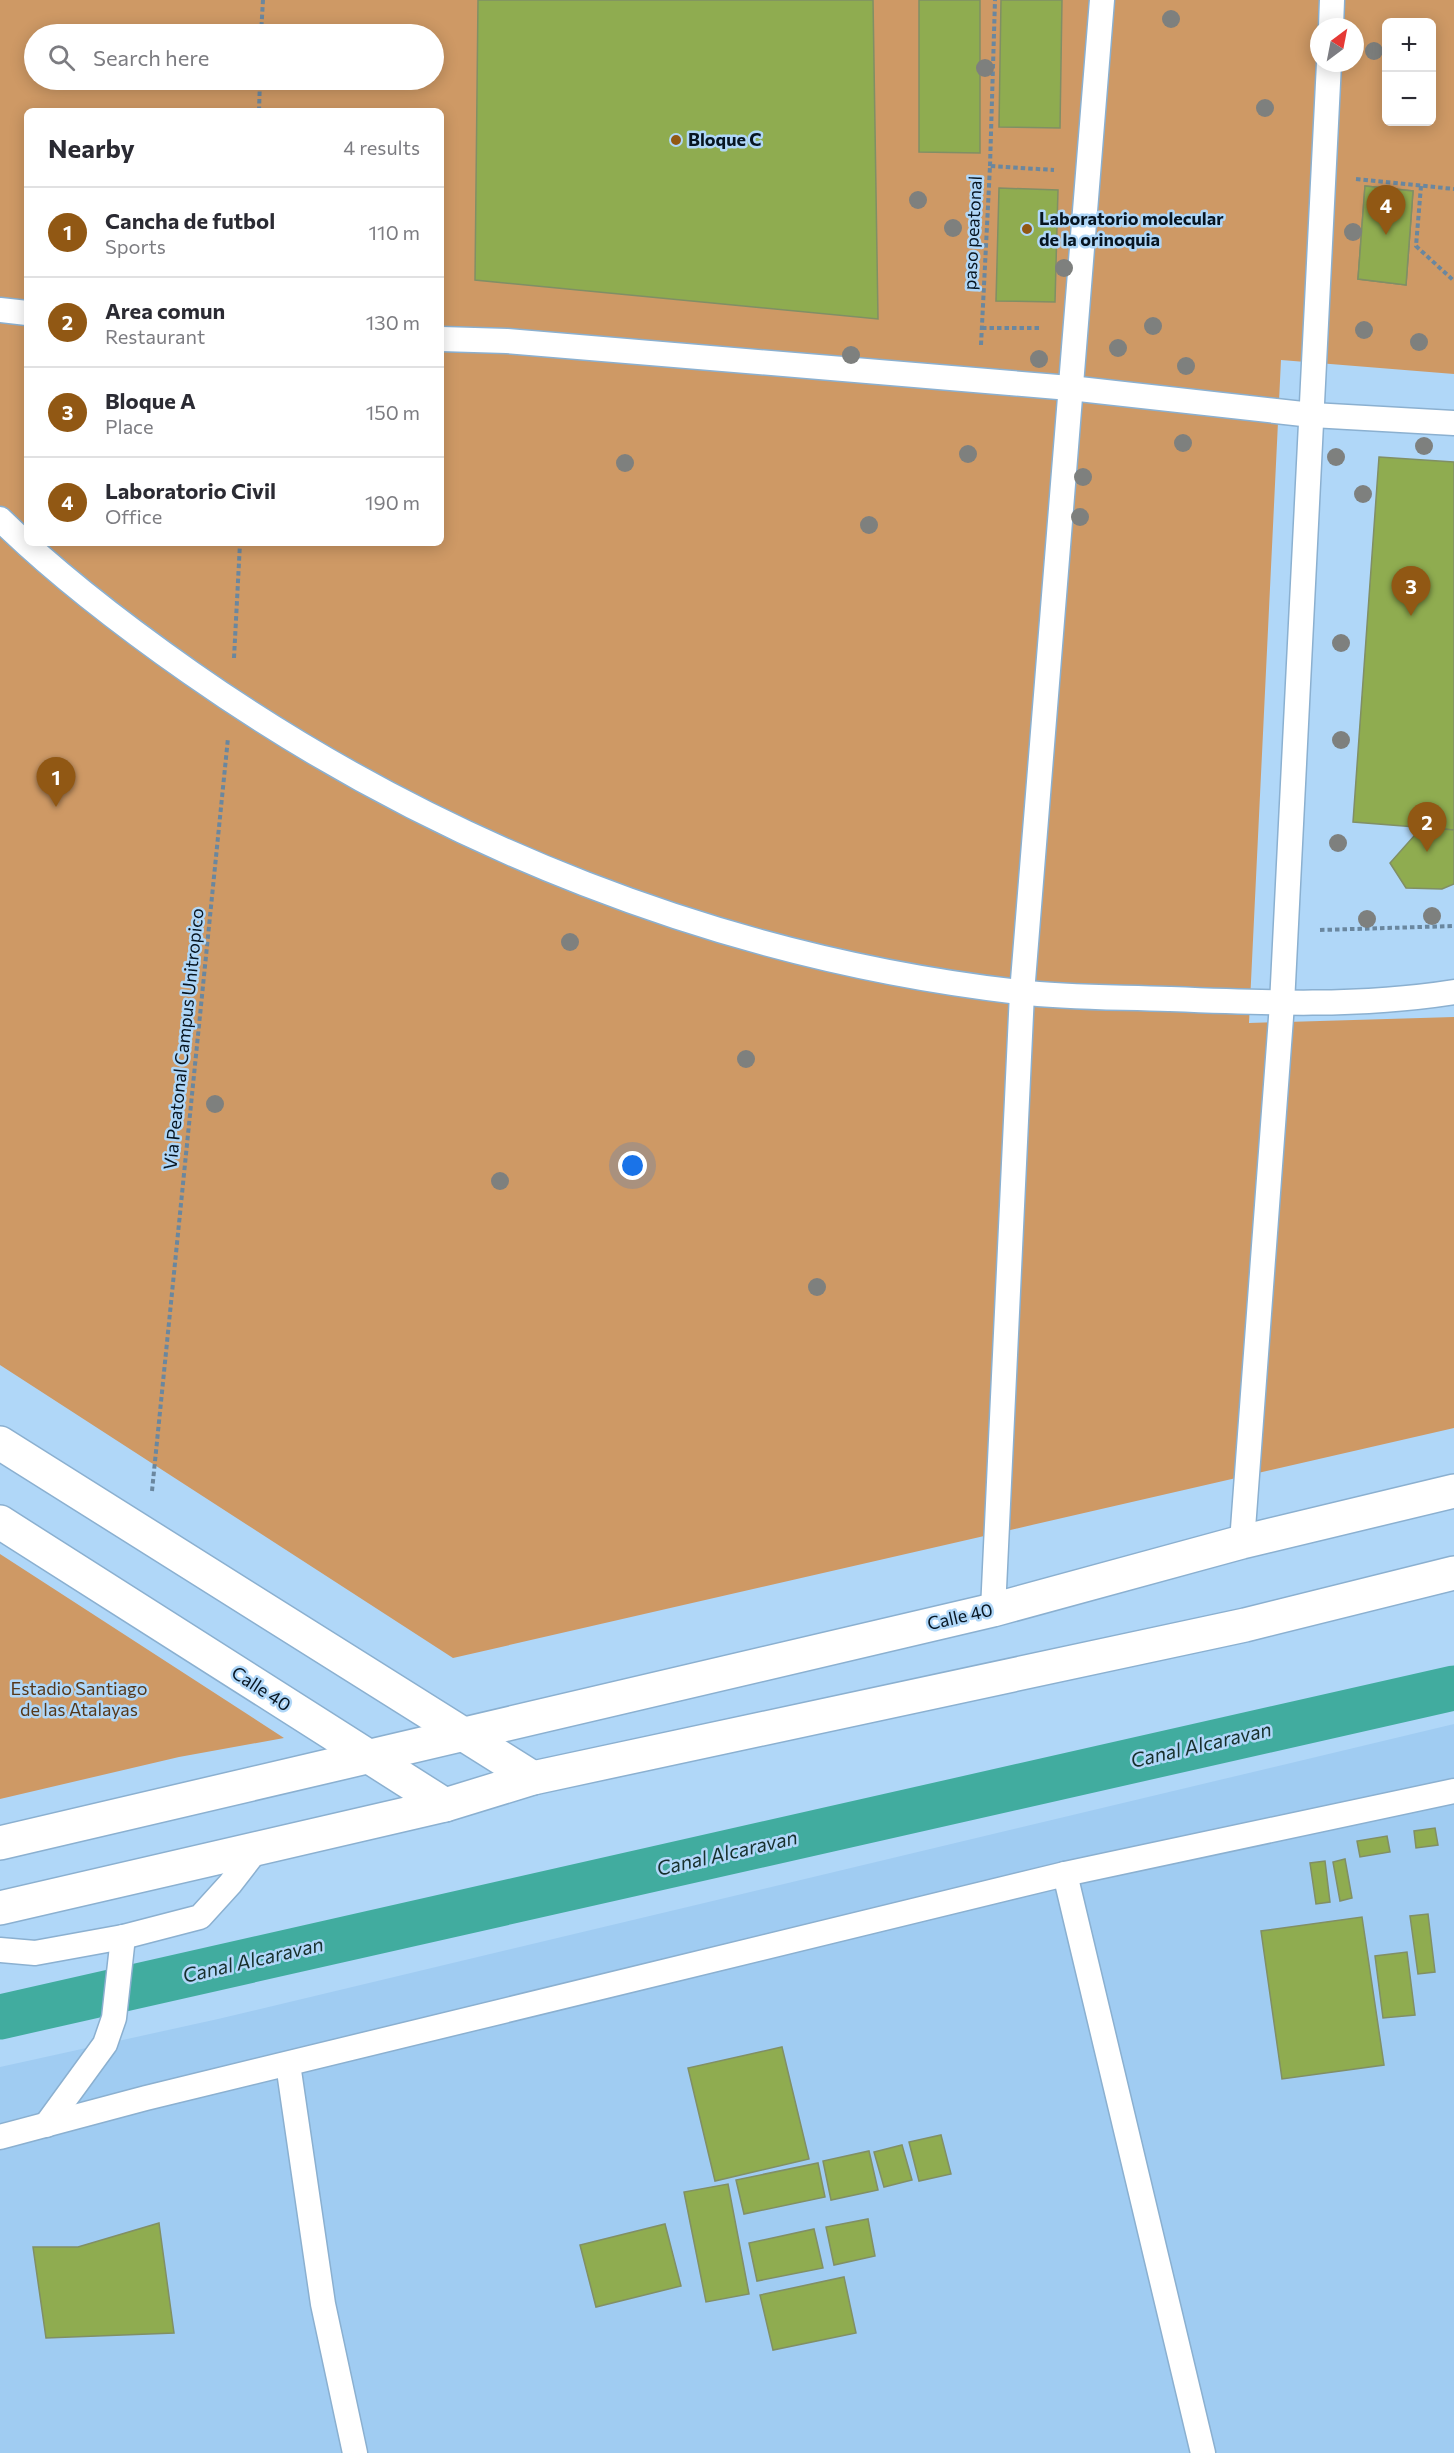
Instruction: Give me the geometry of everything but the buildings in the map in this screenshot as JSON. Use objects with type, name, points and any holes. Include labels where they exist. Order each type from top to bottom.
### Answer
[{"type":"main road","points":[[0,1443],[533,1778]]},
{"type":"main road","name":"Calle 40","points":[[0,1843],[993,1610],[1242,1542],[1454,1491]]},
{"type":"main road","name":"Calle 40","points":[[0,1522],[445,1805]]},
{"type":"main road","points":[[0,1908],[445,1805],[533,1778],[1245,1625],[1454,1573]]},
{"type":"lane","points":[[993,1610],[1022,993],[1102,0]]},
{"type":"lane","points":[[1331,18],[1332,0]]},
{"type":"lane","points":[[1242,1542],[1282,1004],[1329,72]]},
{"type":"lane","points":[[0,310],[24,313]]},
{"type":"lane","points":[[444,339],[530,343],[980,380],[1312,415],[1454,423]]},
{"type":"lane","points":[[0,519],[24,540]]},
{"type":"lane","points":[[31,546],[154,648],[232,702],[312,752],[393,798],[478,840],[654,909],[744,937],[836,960],[928,979],[1022,993],[1282,1004],[1353,1003],[1454,992]]},
{"type":"lane","points":[[0,2137],[288,2064],[1065,1874],[1454,1791]]},
{"type":"lane","points":[[0,1950],[35,1953],[123,1937],[200,1917],[257,1849]]},
{"type":"lane","points":[[1065,1874],[1203,2453]]},
{"type":"lane","points":[[46,2125],[105,2044],[114,2018],[123,1937]]},
{"type":"lane","points":[[288,2064],[323,2304],[355,2453]]},
{"type":"path","points":[[261,24],[262,0]]},
{"type":"path","points":[[990,166],[994,0]]},
{"type":"path","points":[[259,108],[260,90]]},
{"type":"path","name":"paso peatonal","points":[[980,380],[990,166],[1088,172]]},
{"type":"path","points":[[1324,176],[1454,189]]},
{"type":"path","points":[[1421,186],[1416,246],[1454,281]]},
{"type":"path","points":[[982,328],[1075,329]]},
{"type":"path","name":"Via Peatonal Campus Unitropico","points":[[150,1537],[154,1464],[232,702],[240,546]]},
{"type":"path","points":[[1329,930],[1454,926]]},
{"type":"shaded area","points":[[1454,1724],[1454,2453],[0,2453],[0,2067],[218,2019]]},
{"type":"green space","points":[[0,0],[1454,0],[1454,374],[1281,360],[1249,1023],[1454,1017],[1454,1428],[453,1658],[0,1365]]},
{"type":"green space","name":"Estadio Santiago de las Atalayas","points":[[0,1554],[284,1738],[179,1757],[0,1799]]},
{"type":"waterway","name":"Canal Alcaravan","points":[[0,2017],[1454,1688]]},
{"type":"place","name":"Bloque C","points":[[676,140]]},
{"type":"place","name":"Laboratorio molecular de la orinoquia","points":[[1027,229]]},
{"type":"place","name":"Laboratorio Civil","points":[[1386,235]]},
{"type":"place","name":"Bloque A","points":[[1411,616]]},
{"type":"place","name":"Cancha de futbol","points":[[56,807]]},
{"type":"place","name":"Area comun","points":[[1427,852]]}]
